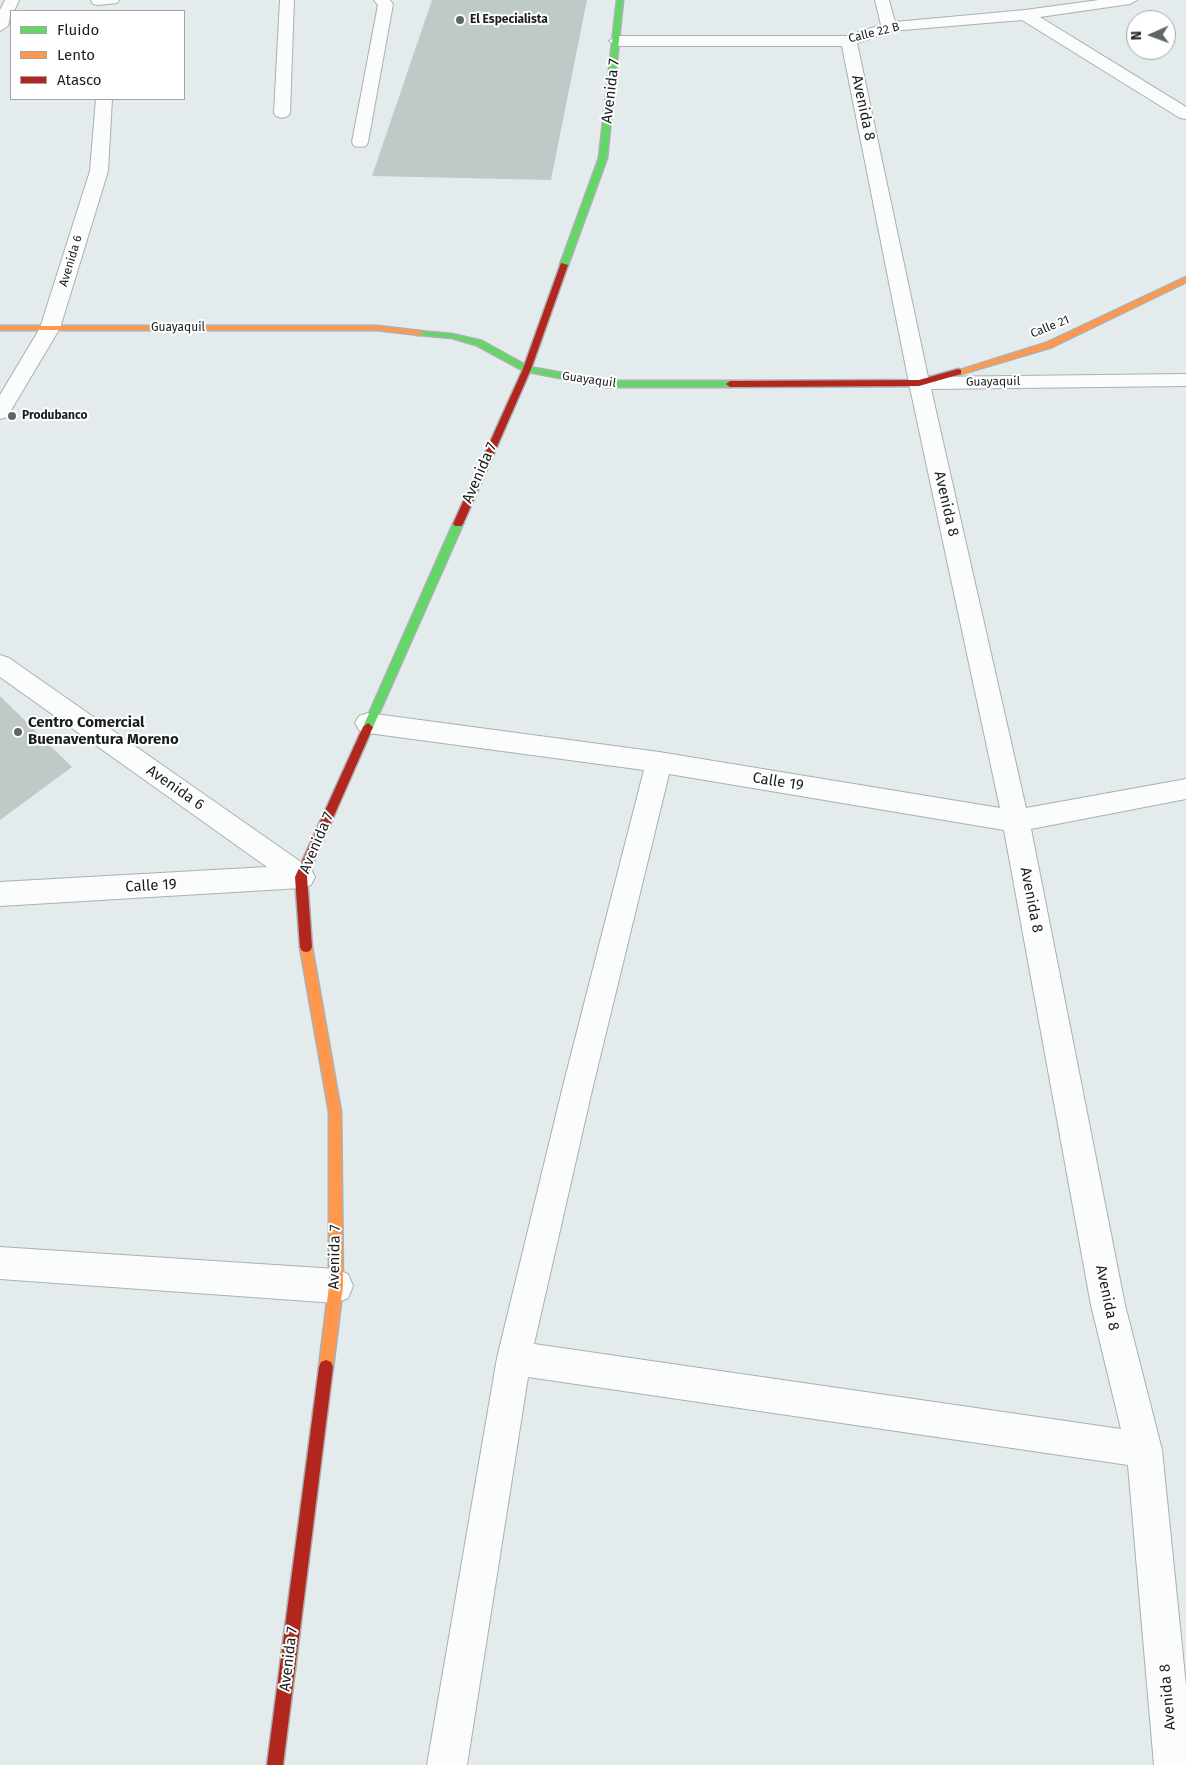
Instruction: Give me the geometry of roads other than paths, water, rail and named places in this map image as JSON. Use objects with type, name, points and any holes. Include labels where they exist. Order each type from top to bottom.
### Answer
[{"type":"street","points":[[0,26],[12,0]]},
{"type":"street","points":[[282,113],[287,0]]},
{"type":"street","points":[[360,142],[386,4],[380,0]]},
{"type":"street","name":"Avenida 7","points":[[275,1765],[336,1286],[334,1112],[304,940],[301,878],[368,723],[527,369],[603,158],[620,0]]},
{"type":"street","points":[[882,0],[889,27]]},
{"type":"street","name":"Calle 22 B","points":[[617,41],[849,41],[889,27],[1025,15],[1130,0]]},
{"type":"street","points":[[1025,15],[1186,114]]},
{"type":"street","name":"Avenida 8","points":[[849,41],[918,383],[1016,821],[1108,1305],[1144,1450],[1174,1765]]},
{"type":"street","name":"Avenida 6","points":[[0,412],[50,328],[99,171],[104,100]]},
{"type":"street","name":"Calle 21","points":[[918,383],[1049,345],[1186,279]]},
{"type":"street","name":"Guayaquil","points":[[0,328],[377,328],[452,336],[479,342],[527,369],[606,384],[1186,380]]},
{"type":"street","name":"Avenida 6","points":[[0,664],[301,878]]},
{"type":"street","name":"Calle 19","points":[[368,723],[659,762],[1016,821],[1186,789]]},
{"type":"street","points":[[447,1765],[514,1358],[576,1095],[659,762]]},
{"type":"street","name":"Calle 19","points":[[0,894],[301,878]]},
{"type":"street","points":[[0,1263],[336,1286]]},
{"type":"street","points":[[514,1358],[1144,1450]]},
{"type":"place","name":"El Especialista","points":[[460,20]]},
{"type":"place","name":"Produbanco","points":[[12,416]]},
{"type":"place","name":"Centro Comercial Buenaventura Moreno","points":[[18,732]]}]
